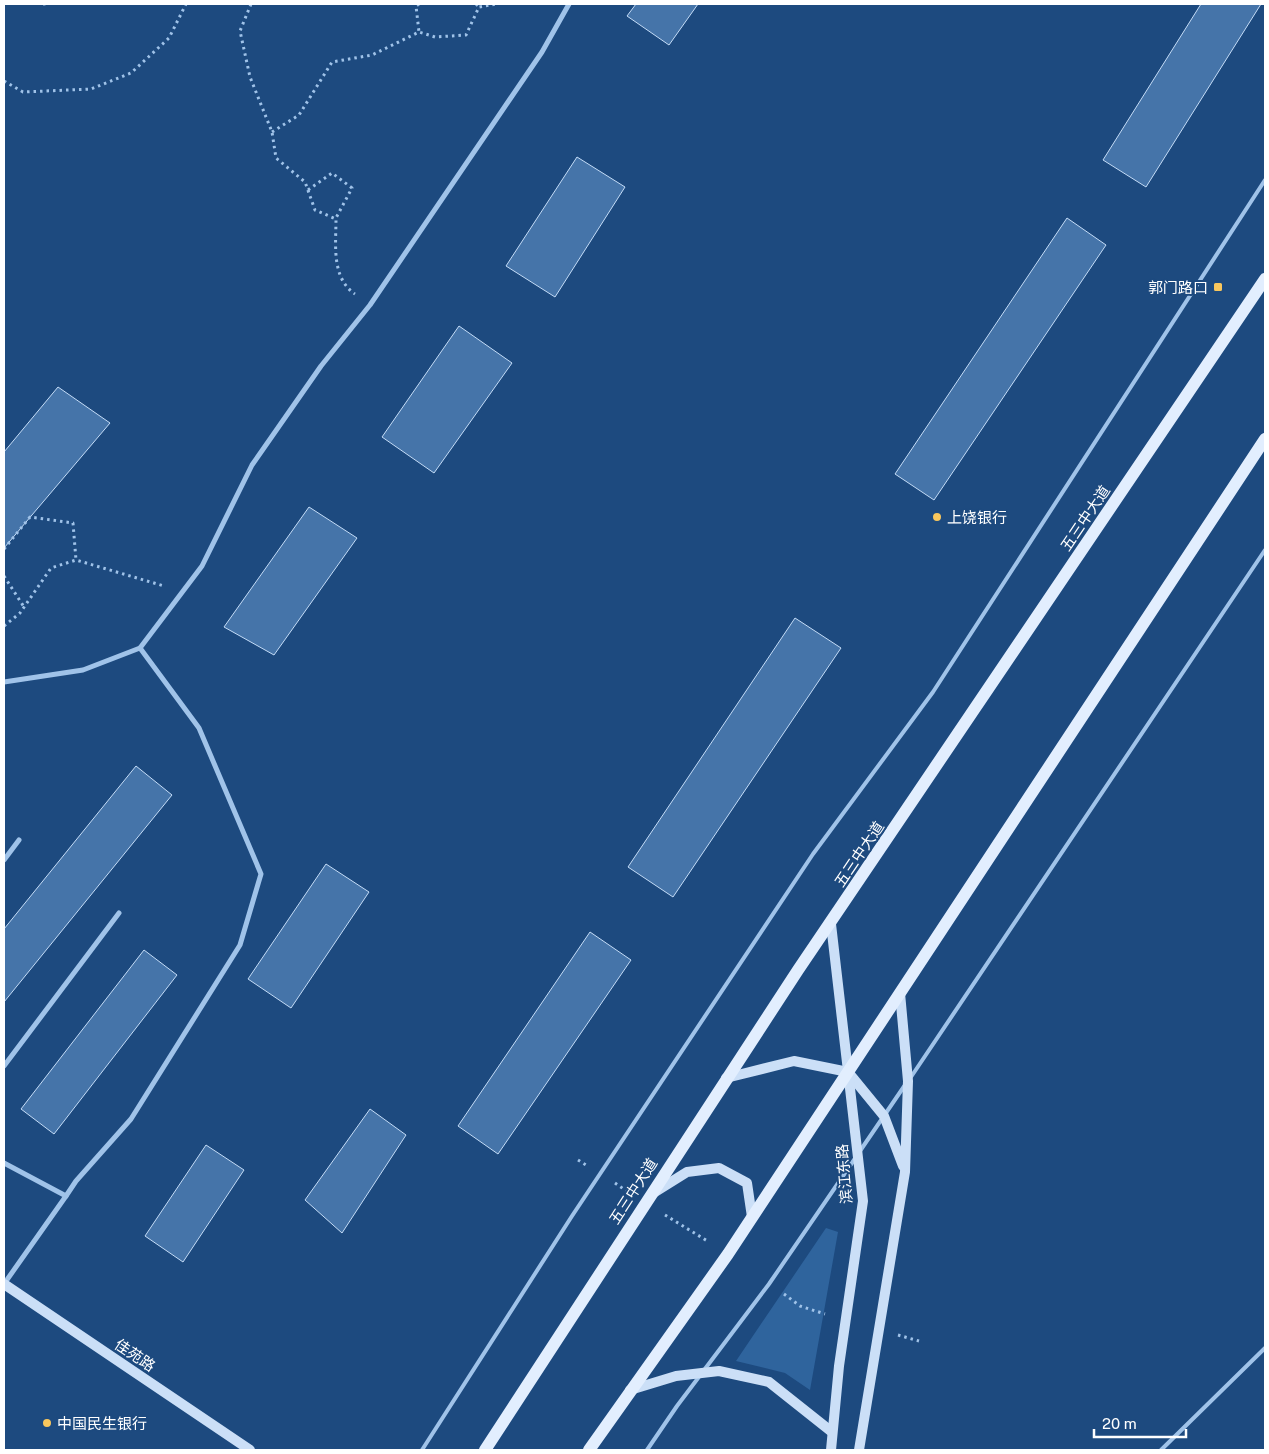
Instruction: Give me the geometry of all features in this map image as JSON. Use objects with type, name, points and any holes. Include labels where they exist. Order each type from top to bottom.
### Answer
[{"type":"main road","name":"五三中大道","points":[[485,1450],[726,1078],[1265,280]]},
{"type":"main road","points":[[589,1450],[752,1217],[1265,439]]},
{"type":"main road","name":"滨江东路","points":[[830,924],[863,1201],[839,1366],[830,1450]]},
{"type":"main road","points":[[859,1450],[905,1172],[908,1081],[900,993]]},
{"type":"main road","points":[[726,1078],[794,1061],[848,1072],[884,1116],[905,1172]]},
{"type":"main road","points":[[650,1195],[687,1172],[719,1168],[747,1182],[752,1217]]},
{"type":"main road","name":"佳苑路","points":[[4,1284],[250,1450]]},
{"type":"main road","points":[[630,1390],[676,1376],[719,1371],[769,1382],[832,1432]]},
{"type":"street","points":[[4,682],[83,670],[140,648],[202,566],[252,465],[321,366],[370,305],[542,52],[569,4]]},
{"type":"street","points":[[4,1284],[76,1181],[130,1119],[240,945],[261,874],[198,728],[140,648]]},
{"type":"street","points":[[4,860],[19,840]]},
{"type":"street","points":[[4,1066],[119,913]]},
{"type":"street","points":[[4,1163],[66,1196]]},
{"type":"lane","points":[[422,1450],[572,1216],[813,854],[933,692],[1265,180]]},
{"type":"lane","points":[[647,1450],[769,1284],[858,1155],[1265,550]]},
{"type":"lane","points":[[1161,1450],[1265,1348]]},
{"type":"path","points":[[4,81],[23,92],[90,89],[131,73],[169,38],[186,4]]},
{"type":"path","points":[[251,4],[240,31],[250,77],[272,132],[276,158],[305,182],[314,210],[336,219]]},
{"type":"path","points":[[418,4],[416,6],[419,32]]},
{"type":"path","points":[[476,4],[479,7]]},
{"type":"path","points":[[479,7],[496,4]]},
{"type":"path","points":[[272,132],[299,115],[332,62],[372,55],[419,32],[435,37],[466,35],[479,7]]},
{"type":"path","points":[[308,190],[332,173],[352,188],[336,219],[336,265],[349,290],[370,305]]},
{"type":"path","points":[[4,549],[30,517],[73,523],[76,560]]},
{"type":"path","points":[[4,626],[24,608],[51,568],[76,560],[182,592]]},
{"type":"path","points":[[4,576],[24,608]]},
{"type":"shaded area","points":[[826,1228],[838,1232],[810,1390],[785,1373],[736,1361]]},
{"type":"building","points":[[636,4],[698,4],[669,45],[627,16]]},
{"type":"building","points":[[1201,4],[1261,4],[1146,187],[1103,160]]},
{"type":"building","points":[[577,157],[625,187],[555,297],[506,266]]},
{"type":"building","points":[[1067,218],[1106,245],[934,500],[895,474]]},
{"type":"building","points":[[459,326],[512,363],[434,473],[382,437]]},
{"type":"building","points":[[58,387],[110,423],[4,548],[4,452]]},
{"type":"building","points":[[309,507],[357,538],[274,655],[224,627]]},
{"type":"building","points":[[795,618],[841,648],[673,897],[628,867]]},
{"type":"building","points":[[136,766],[172,795],[4,1002],[4,929]]},
{"type":"building","points":[[326,864],[369,892],[291,1008],[248,979]]},
{"type":"building","points":[[590,932],[631,960],[498,1154],[458,1126]]},
{"type":"building","points":[[144,950],[177,975],[54,1134],[21,1109]]},
{"type":"building","points":[[370,1109],[406,1135],[342,1233],[305,1200]]},
{"type":"building","points":[[206,1145],[244,1170],[183,1262],[145,1236]]},
{"type":"place","name":"郭门路口","points":[[1218,287]]},
{"type":"place","name":"上饶银行","points":[[937,517]]},
{"type":"place","name":"中国民生银行","points":[[47,1423]]}]
